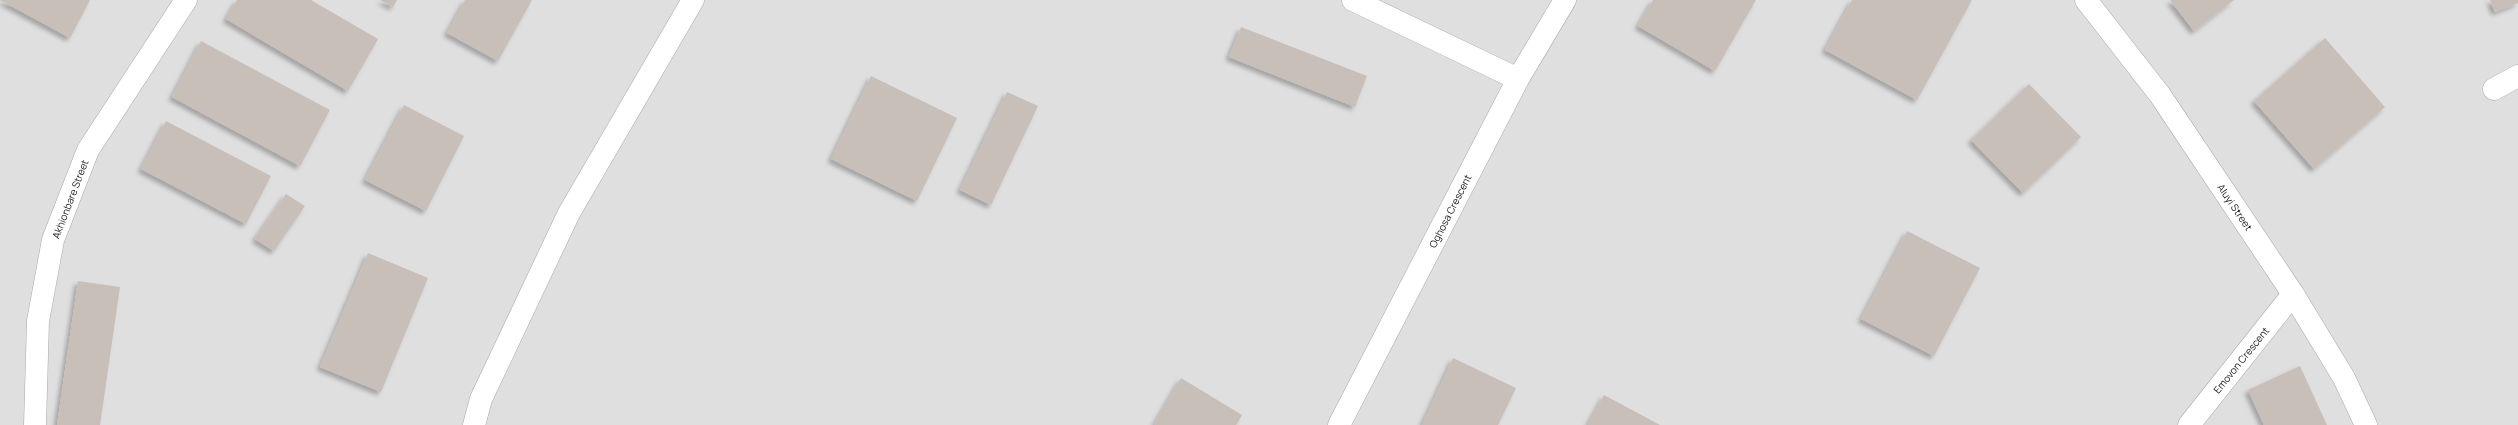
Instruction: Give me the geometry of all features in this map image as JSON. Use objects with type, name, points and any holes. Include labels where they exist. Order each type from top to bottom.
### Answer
[{"type":"street","name":"Akhionbare Street","points":[[35,425],[38,321],[53,240],[88,150],[186,0]]},
{"type":"street","points":[[474,425],[481,399],[569,213],[693,0]]},
{"type":"street","points":[[1353,0],[1518,79]]},
{"type":"street","name":"Oghosa Crescent","points":[[1339,425],[1518,79],[1565,0]]},
{"type":"street","name":"Aluyi Street","points":[[2086,0],[2160,95],[2293,294],[2344,378],[2366,425]]},
{"type":"street","points":[[2494,89],[2518,76]]},
{"type":"street","name":"Emovon Crescent","points":[[2189,425],[2293,294]]},
{"type":"shaded area","points":[[0,0],[2518,0],[2518,425],[0,425]]},
{"type":"building","points":[[0,0],[90,0],[70,38]]},
{"type":"building","points":[[237,0],[311,0],[378,39],[348,91],[226,19]]},
{"type":"building","points":[[380,0],[397,0],[393,7]]},
{"type":"building","points":[[465,0],[532,0],[498,61],[447,33]]},
{"type":"building","points":[[1653,0],[1756,0],[1715,71],[1638,26]]},
{"type":"building","points":[[1852,0],[1972,0],[1917,100],[1825,50]]},
{"type":"building","points":[[2170,0],[2234,0],[2194,31]]},
{"type":"building","points":[[2490,0],[2518,0],[2518,3],[2495,12]]},
{"type":"building","points":[[1241,27],[1367,76],[1355,107],[1229,57]]},
{"type":"building","points":[[2325,38],[2385,107],[2314,169],[2254,101]]},
{"type":"building","points":[[201,41],[330,110],[300,166],[172,97]]},
{"type":"building","points":[[871,76],[957,118],[917,201],[831,159]]},
{"type":"building","points":[[2029,84],[2081,137],[2023,193],[1971,140]]},
{"type":"building","points":[[1007,92],[1038,106],[991,205],[960,190]]},
{"type":"building","points":[[404,105],[464,136],[426,211],[365,180]]},
{"type":"building","points":[[166,121],[271,176],[246,224],[141,169]]},
{"type":"building","points":[[286,194],[305,206],[274,251],[255,239]]},
{"type":"building","points":[[1907,231],[1980,268],[1934,356],[1861,319]]},
{"type":"building","points":[[368,253],[428,278],[381,392],[320,367]]},
{"type":"building","points":[[78,281],[120,287],[100,425],[57,425]]},
{"type":"building","points":[[1453,358],[1516,388],[1498,425],[1422,425]]},
{"type":"building","points":[[2300,366],[2327,425],[2264,425],[2248,390]]},
{"type":"building","points":[[1181,378],[1242,415],[1236,425],[1154,425]]},
{"type":"building","points":[[1604,395],[1660,425],[1588,425]]}]
